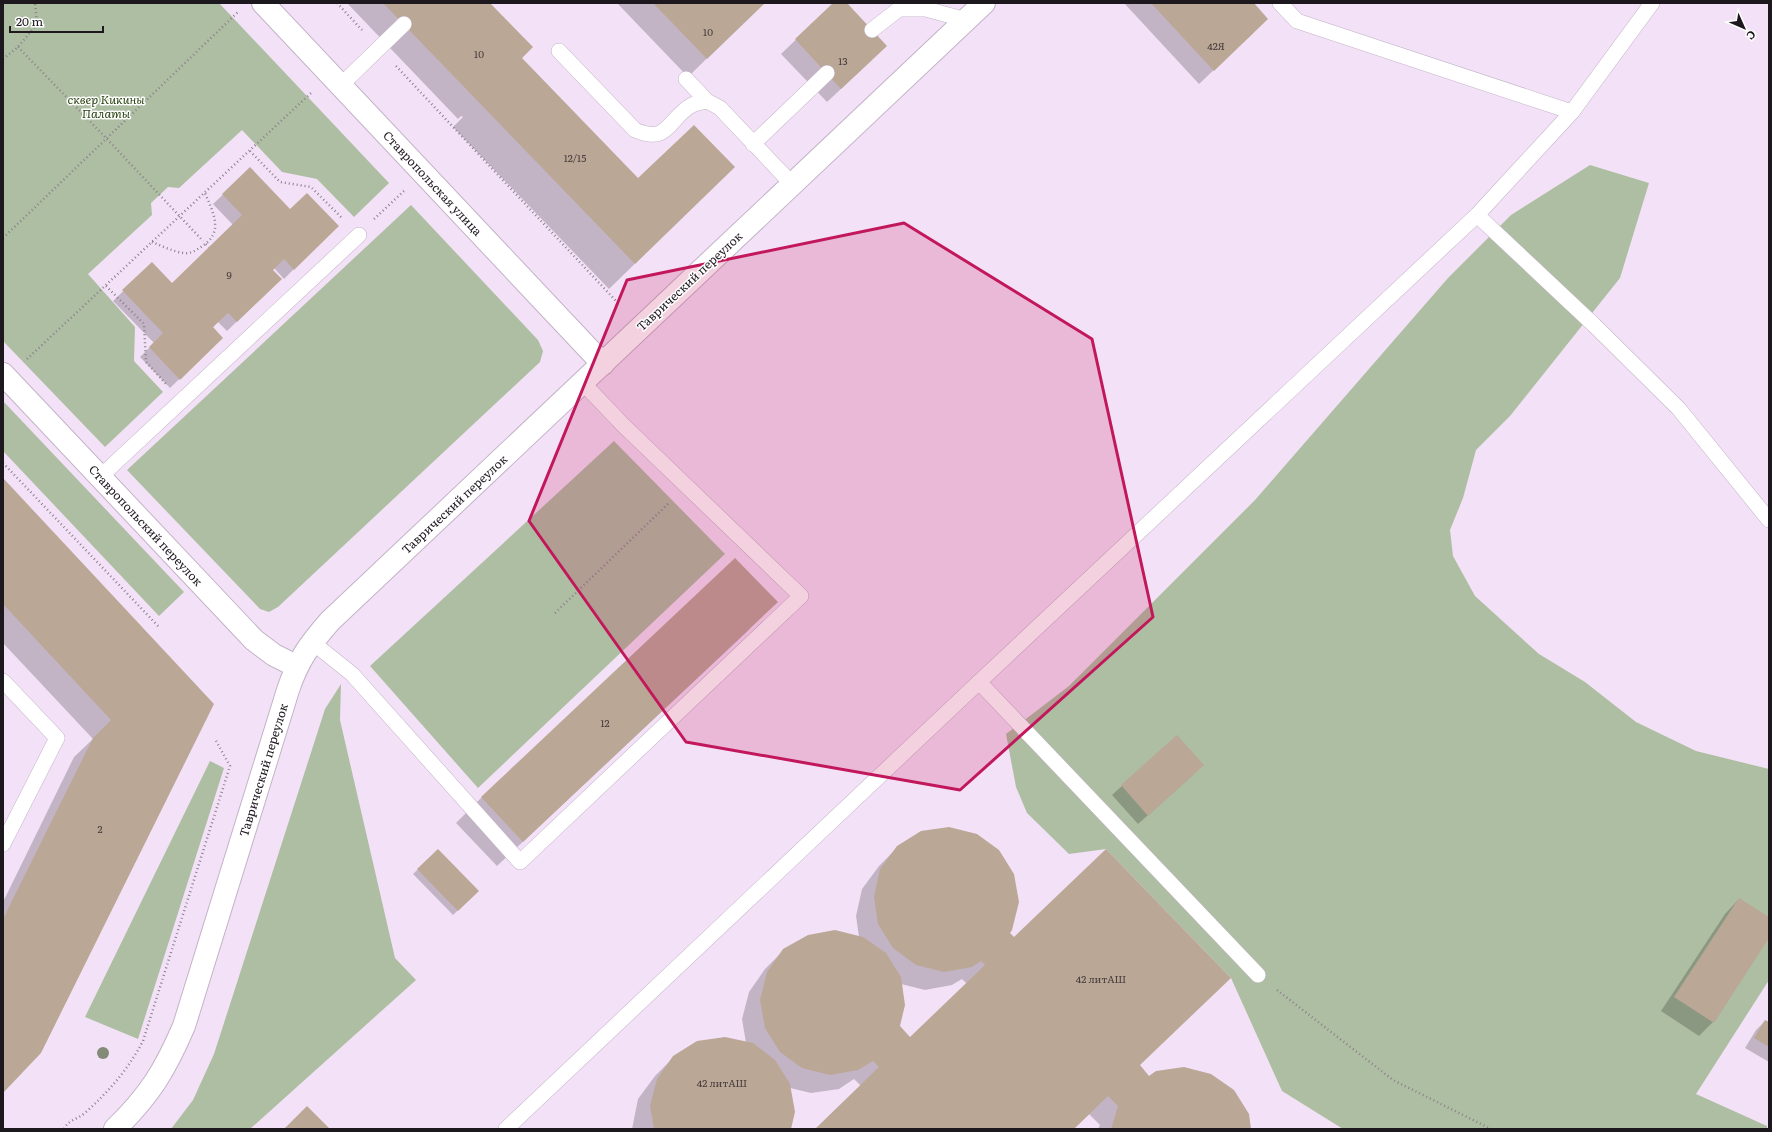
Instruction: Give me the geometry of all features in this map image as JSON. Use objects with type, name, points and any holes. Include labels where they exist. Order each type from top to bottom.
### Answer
[{"type":"street","name":"Ставропольская улица","points":[[263,3],[603,364]]},
{"type":"street","name":"Таврический переулок","points":[[115,1129],[150,1091],[168,1062],[184,1026],[296,666],[312,642],[335,616],[984,3]]},
{"type":"street","name":"Ставропольский переулок","points":[[3,374],[254,640],[274,655],[296,666]]},
{"type":"lane","points":[[1280,3],[1297,21],[1572,112]]},
{"type":"lane","points":[[506,1129],[979,682],[1477,215],[1572,112],[1652,3]]},
{"type":"lane","points":[[872,30],[899,9],[926,9],[966,20]]},
{"type":"lane","points":[[341,85],[404,24]]},
{"type":"lane","points":[[559,51],[635,130],[648,136],[662,133],[692,105],[707,101]]},
{"type":"lane","points":[[753,144],[827,73]]},
{"type":"lane","points":[[686,79],[707,101],[720,108],[792,184]]},
{"type":"lane","points":[[1477,215],[1594,325],[1679,409],[1769,520]]},
{"type":"lane","points":[[100,477],[359,235]]},
{"type":"lane","points":[[312,642],[352,674],[520,862],[801,596],[582,382]]},
{"type":"lane","points":[[3,681],[57,738],[3,844]]},
{"type":"lane","points":[[979,682],[1258,974]]},
{"type":"path","points":[[3,58],[18,47],[37,24],[35,3]]},
{"type":"path","points":[[337,3],[617,302]]},
{"type":"path","points":[[3,238],[238,12]]},
{"type":"path","points":[[18,47],[203,241]]},
{"type":"path","points":[[26,361],[313,91]]},
{"type":"path","points":[[250,150],[280,182],[311,187],[359,235]]},
{"type":"path","points":[[392,202],[406,189]]},
{"type":"path","points":[[152,242],[186,253],[193,252],[206,244],[215,232],[216,220],[205,193]]},
{"type":"path","points":[[206,244],[209,247]]},
{"type":"path","points":[[106,286],[144,324],[146,362],[181,401]]},
{"type":"path","points":[[3,463],[159,627]]},
{"type":"path","points":[[555,613],[687,486]]},
{"type":"path","points":[[64,1129],[73,1120],[82,1116],[112,1087],[130,1064],[143,1041],[230,766],[215,739]]},
{"type":"path","points":[[1258,974],[1394,1080],[1491,1129]]},
{"type":"highlighted area","points":[[904,223],[1092,339],[1153,617],[960,790],[686,742],[529,521],[627,280]]},
{"type":"green space","name":"сквер Кикины Палаты","points":[[3,3],[219,3],[389,183],[354,217],[317,179],[282,172],[242,130],[179,188],[168,187],[151,203],[152,215],[88,274],[135,327],[134,361],[163,392],[105,447],[3,341]]},
{"type":"green space","points":[[1590,165],[1649,183],[1620,278],[1510,416],[1476,450],[1463,498],[1450,530],[1453,556],[1475,596],[1539,654],[1585,682],[1636,722],[1696,751],[1769,769],[1769,980],[1696,1094],[1767,1126],[1767,1129],[1343,1129],[1282,1091],[1231,978],[1106,849],[1069,854],[1027,813],[1016,787],[1006,734],[1069,686],[1255,500],[1448,278],[1511,215]]},
{"type":"green space","points":[[411,205],[538,340],[543,351],[540,362],[278,607],[269,612],[260,609],[127,470]]},
{"type":"green space","points":[[3,401],[184,592],[159,616],[3,451]]},
{"type":"green space","points":[[614,441],[725,554],[478,788],[370,666]]},
{"type":"green space","points":[[341,684],[340,720],[395,958],[416,980],[250,1129],[171,1129],[193,1100],[214,1054],[325,709]]},
{"type":"green space","points":[[210,761],[224,768],[138,1039],[85,1017]]},
{"type":"building","points":[[383,3],[490,3],[533,47],[522,58],[638,178],[694,125],[735,167],[635,264]]},
{"type":"building","points":[[653,3],[765,3],[707,59]]},
{"type":"building","points":[[833,3],[847,3],[887,46],[841,89],[795,39]]},
{"type":"building","points":[[1151,3],[1254,3],[1268,19],[1214,71]]},
{"type":"building","points":[[250,167],[290,209],[307,193],[339,226],[294,270],[284,259],[273,270],[282,279],[237,322],[228,313],[213,327],[223,338],[180,380],[149,347],[163,333],[122,290],[152,262],[172,283],[242,215],[222,194]]},
{"type":"building","points":[[3,478],[214,704],[41,1053],[3,1093],[3,919],[93,738],[111,720],[3,604]]},
{"type":"building","points":[[735,558],[778,602],[523,842],[481,797]]},
{"type":"building","points":[[1177,735],[1204,765],[1148,816],[1121,785]]},
{"type":"building","points":[[949,827],[977,834],[999,850],[1014,874],[1019,902],[1010,933],[1014,937],[1106,849],[1231,978],[1140,1065],[1149,1076],[1156,1071],[1184,1067],[1211,1074],[1234,1090],[1249,1114],[1251,1129],[1111,1129],[1118,1106],[1108,1096],[1074,1129],[815,1129],[879,1067],[873,1061],[858,1070],[830,1075],[802,1068],[780,1052],[765,1028],[760,1000],[767,972],[783,949],[808,935],[835,930],[863,937],[886,953],[901,977],[905,1005],[900,1026],[910,1037],[985,965],[981,961],[972,967],[944,972],[916,965],[893,948],[878,924],[874,897],[880,869],[897,846],[921,831]]},
{"type":"building","points":[[438,849],[479,891],[458,911],[417,869]]},
{"type":"building","points":[[1739,898],[1769,917],[1769,938],[1714,1023],[1674,997]]},
{"type":"building","points":[[1765,1020],[1769,1022],[1769,1047],[1754,1038]]},
{"type":"building","points":[[725,1037],[753,1043],[775,1060],[790,1084],[795,1112],[791,1129],[654,1129],[650,1106],[657,1079],[673,1056],[697,1041]]},
{"type":"building","points":[[307,1106],[330,1129],[284,1129]]}]
